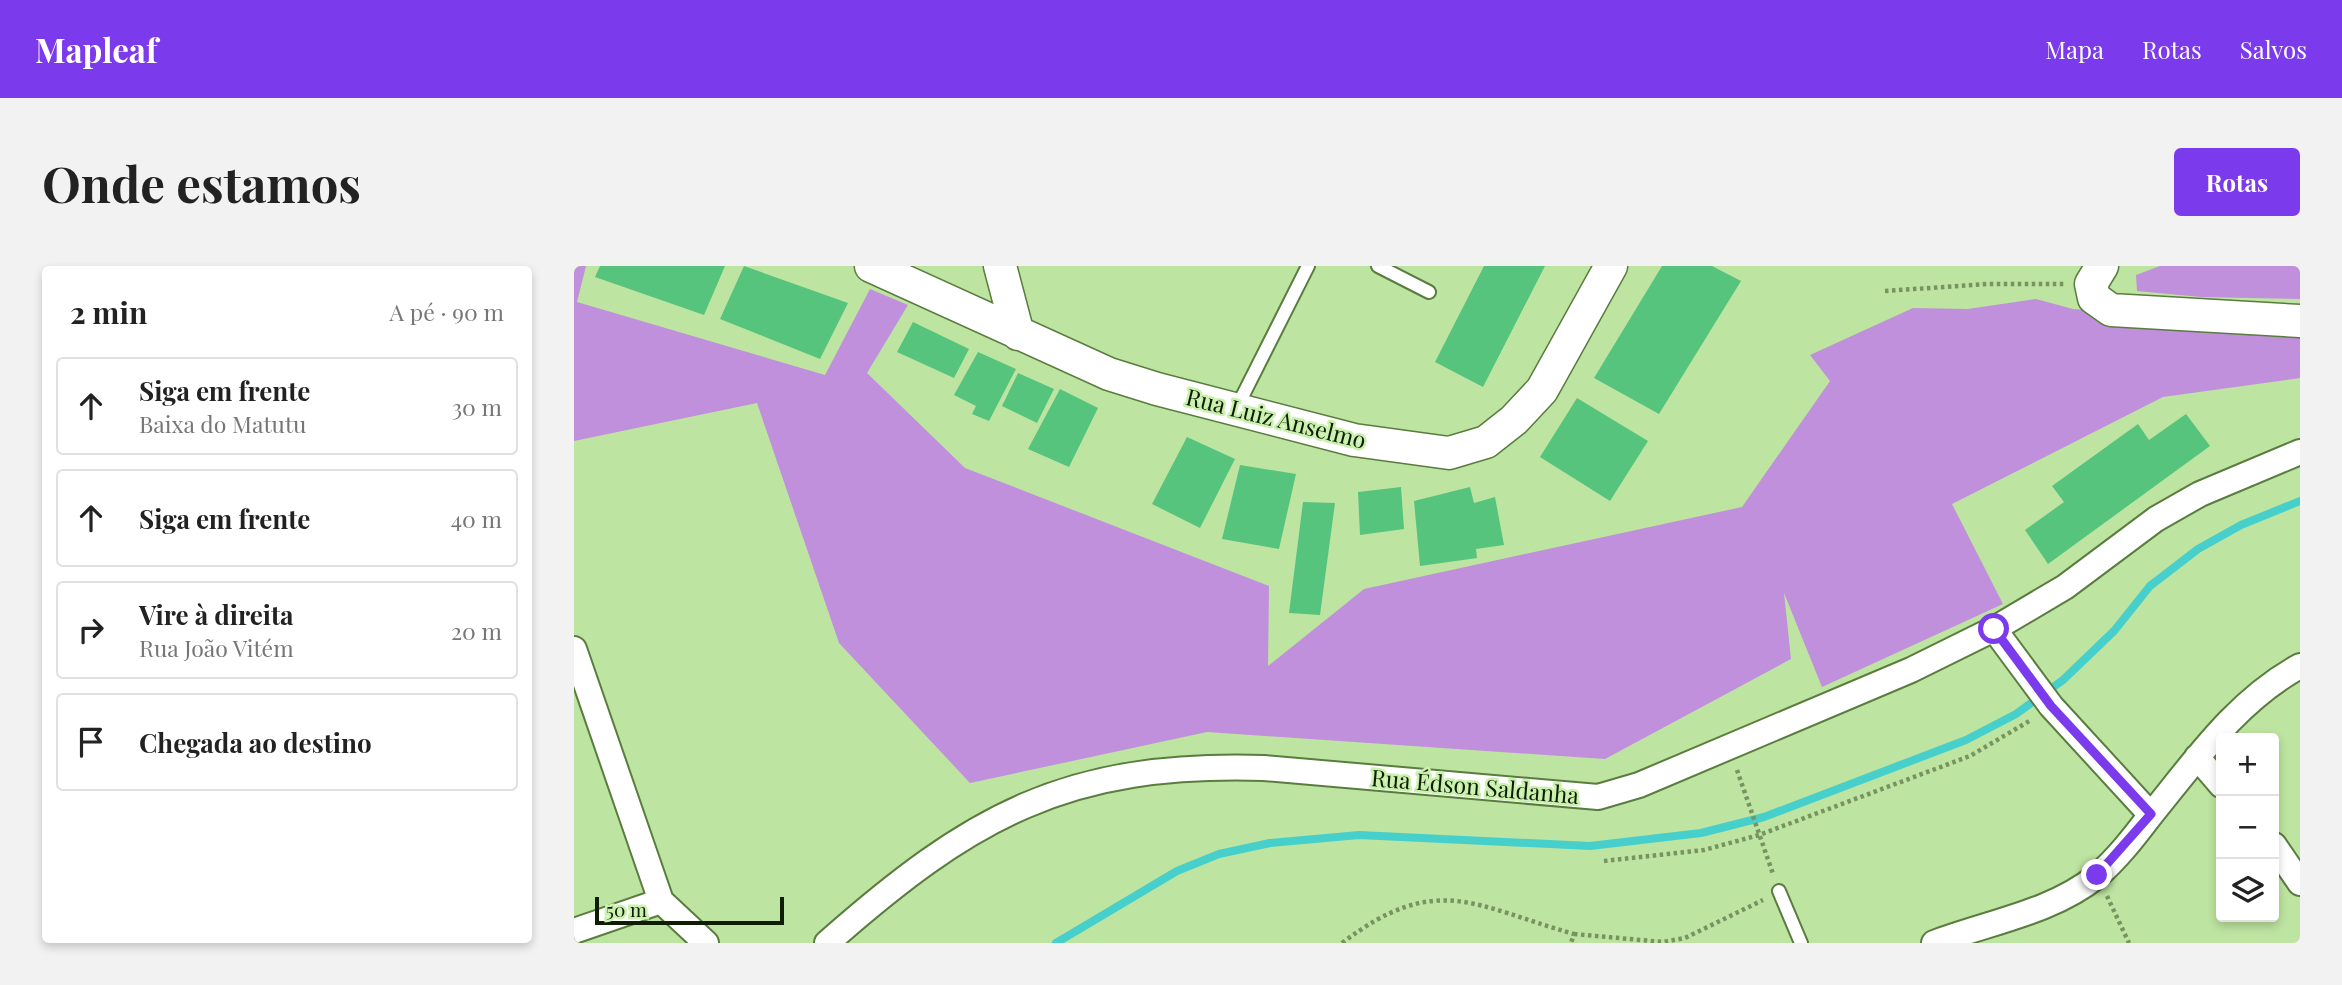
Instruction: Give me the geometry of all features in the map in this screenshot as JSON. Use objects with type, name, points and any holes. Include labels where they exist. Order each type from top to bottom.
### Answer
[{"type":"street","name":"Rua Luiz Anselmo","points":[[871,266],[1109,374],[1354,440],[1410,450],[1449,453],[1486,442],[1514,420],[1542,390],[1611,266]]},
{"type":"street","points":[[1000,266],[1018,334]]},
{"type":"street","points":[[2096,275],[2094,298],[2111,310],[2300,321]]},
{"type":"street","name":"Rua Édson Saldanha","points":[[827,943],[892,888],[974,830],[1035,799],[1119,775],[1226,767],[1264,768],[1598,797],[1639,785],[1730,749],[1911,670],[1994,629],[2065,587],[2156,519],[2200,494],[2300,452]]},
{"type":"street","points":[[1994,629],[2045,698],[2151,814]]},
{"type":"street","points":[[574,649],[661,901],[706,943]]},
{"type":"street","points":[[1934,943],[2053,903],[2097,875],[2197,757],[2253,698],[2300,666]]},
{"type":"street","points":[[2197,757],[2216,779]]},
{"type":"street","points":[[2279,851],[2298,872]]},
{"type":"street","points":[[574,931],[661,901]]},
{"type":"lane","points":[[1236,410],[1308,266]]},
{"type":"lane","points":[[1378,266],[1401,271],[1429,292]]},
{"type":"lane","points":[[1779,891],[1801,943]]},
{"type":"path","points":[[1885,291],[2096,275]]},
{"type":"path","points":[[1604,861],[1704,850],[1758,833],[1969,755],[2010,735],[2045,698]]},
{"type":"path","points":[[1342,943],[1394,912],[1423,900],[1454,899],[1574,934],[1663,942],[1685,938],[1779,891],[1730,749]]},
{"type":"path","points":[[2097,875],[2129,943]]},
{"type":"path","points":[[1571,943],[1574,934]]},
{"type":"shaded area","points":[[574,266],[586,266],[577,302],[825,375],[870,289],[908,305],[867,373],[965,468],[1269,586],[1268,666],[1364,589],[1742,507],[1830,381],[1810,355],[1913,308],[1968,309],[2036,299],[2073,309],[2300,324],[2300,378],[2163,397],[1952,504],[2003,604],[1822,687],[1784,593],[1791,659],[1605,759],[1207,732],[970,783],[839,643],[757,403],[574,441]]},
{"type":"shaded area","points":[[2160,266],[2300,266],[2300,299],[2201,297],[2137,291],[2136,275]]},
{"type":"building","points":[[600,266],[725,266],[704,315],[595,277]]},
{"type":"building","points":[[744,266],[848,303],[820,359],[720,319]]},
{"type":"building","points":[[1484,266],[1545,266],[1483,387],[1435,362]]},
{"type":"building","points":[[1662,266],[1712,266],[1741,281],[1659,414],[1594,378]]},
{"type":"building","points":[[913,322],[969,349],[954,378],[897,352]]},
{"type":"building","points":[[978,352],[1016,369],[989,421],[972,414],[976,406],[954,395]]},
{"type":"building","points":[[1018,373],[1054,389],[1037,423],[1002,406]]},
{"type":"building","points":[[1060,389],[1098,408],[1069,467],[1028,449]]},
{"type":"building","points":[[1577,398],[1648,441],[1610,501],[1540,457]]},
{"type":"building","points":[[2186,414],[2210,446],[2048,564],[2025,530],[2064,502],[2052,486],[2138,424],[2149,440]]},
{"type":"building","points":[[1187,437],[1235,459],[1200,528],[1152,504]]},
{"type":"building","points":[[1240,465],[1296,474],[1279,549],[1222,539]]},
{"type":"building","points":[[1401,487],[1404,529],[1360,535],[1358,492]]},
{"type":"building","points":[[1470,487],[1474,503],[1495,497],[1504,545],[1476,549],[1477,558],[1420,566],[1414,501]]},
{"type":"building","points":[[1303,502],[1335,503],[1320,615],[1289,613]]},
{"type":"waterway","points":[[1056,943],[1177,871],[1219,854],[1270,843],[1359,835],[1590,846],[1701,833],[1764,817],[1966,740],[2016,714],[2063,680],[2114,631],[2150,586],[2198,549],[2241,525],[2300,501]]},
{"type":"route","points":[[1994,629],[2034,685],[2080,741],[2151,814],[2122,850],[2097,875]]}]
